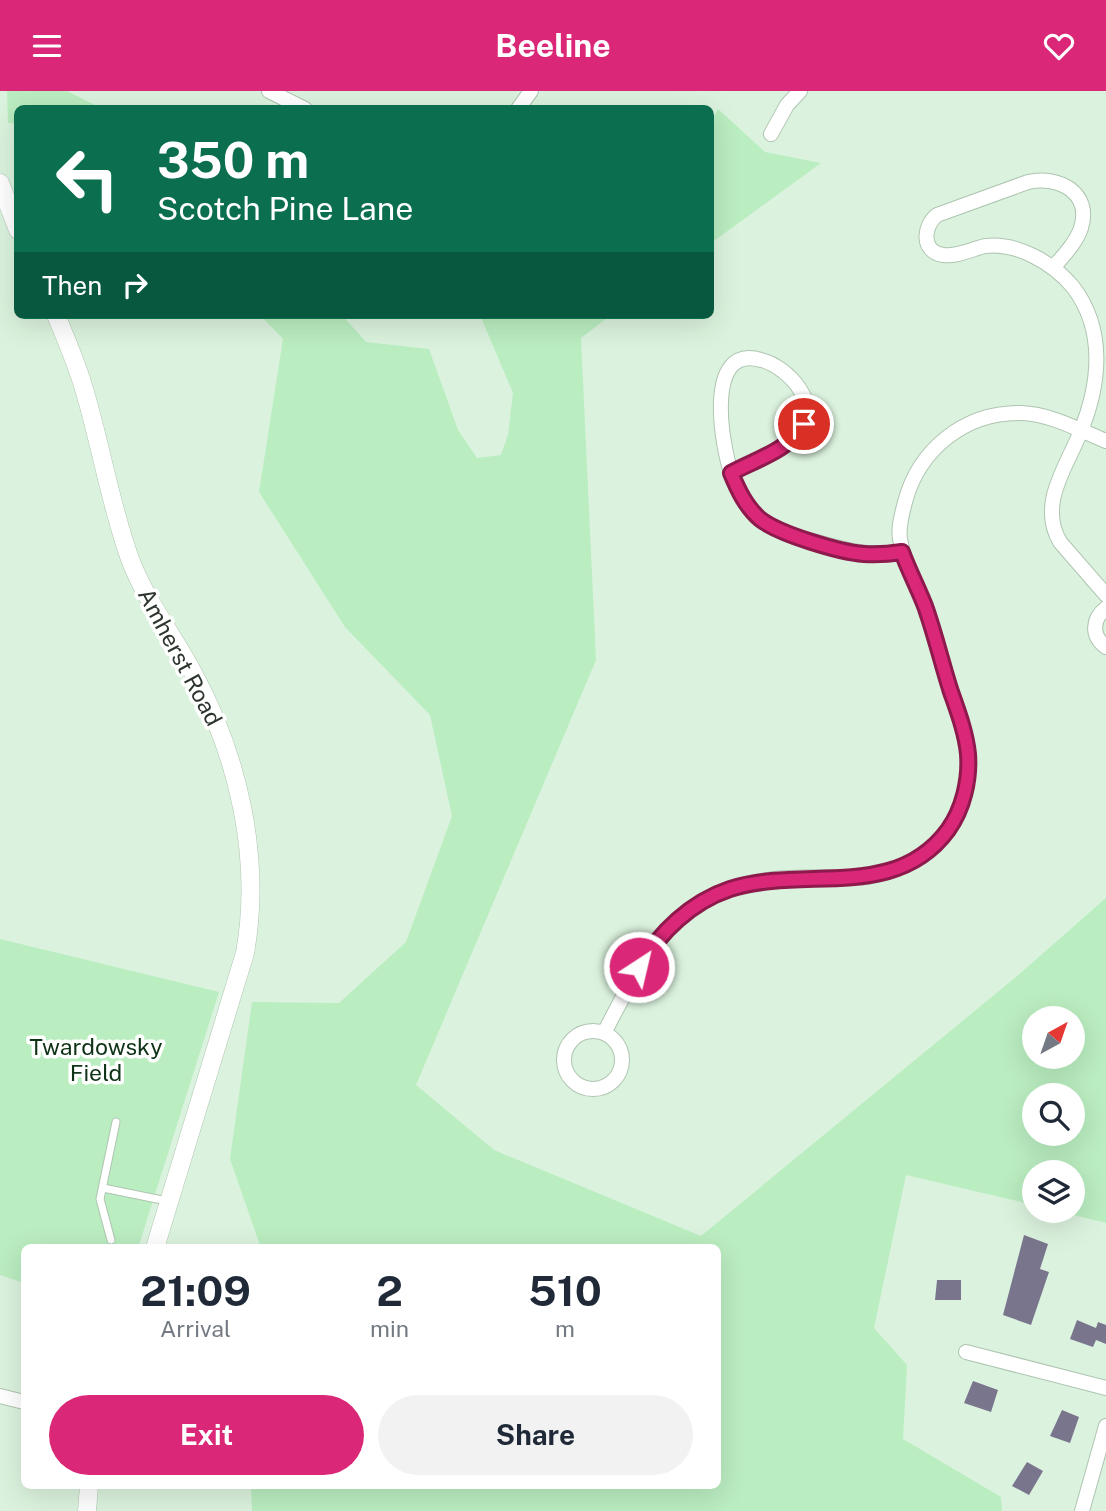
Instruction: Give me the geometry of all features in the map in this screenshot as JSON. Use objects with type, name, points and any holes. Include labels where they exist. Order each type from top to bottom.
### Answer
[{"type":"street","points":[[269,91],[297,105]]},
{"type":"street","points":[[771,134],[787,105],[800,91]]},
{"type":"street","points":[[1053,268],[1075,241],[1083,218],[1076,196],[1059,182],[1044,179],[1028,182],[937,215],[928,225],[928,244],[938,253],[951,255],[986,246],[1001,246],[1032,256],[1053,268],[1083,300],[1096,331],[1097,373],[1081,431],[1056,487],[1051,507],[1052,524],[1060,542],[1106,595]]},
{"type":"street","points":[[0,184],[14,220]]},
{"type":"street","name":"Amherst Road","points":[[58,319],[85,390],[129,558],[212,712],[228,753],[248,847],[251,895],[245,953],[156,1244]]},
{"type":"street","points":[[731,473],[789,442],[804,424],[807,410],[801,391],[788,376],[765,361],[751,358],[739,361],[729,370],[720,405],[721,429],[731,473],[752,511],[779,531],[860,554],[902,552]]},
{"type":"street","points":[[604,1033],[647,954],[665,932],[699,904],[727,890],[759,881],[867,877],[896,870],[922,856],[943,837],[958,812],[966,784],[968,755],[925,607],[902,552],[899,535],[901,520],[914,476],[930,452],[952,433],[990,416],[1016,413],[1052,419],[1106,441]]},
{"type":"street","points":[[1106,608],[1098,615],[1095,628],[1098,639],[1106,647]]},
{"type":"street","points":[[593,1031],[604,1033],[614,1040],[620,1049],[620,1071],[613,1081],[604,1087],[593,1089],[582,1086],[568,1074],[566,1051],[572,1041],[581,1034],[593,1031]]},
{"type":"street","points":[[966,1352],[1106,1388]]},
{"type":"street","points":[[0,1396],[21,1401]]},
{"type":"street","points":[[1082,1511],[1106,1426]]},
{"type":"street","points":[[87,1511],[89,1489]]},
{"type":"lane","points":[[111,1240],[100,1199],[116,1122]]},
{"type":"lane","points":[[103,1188],[169,1201]]},
{"type":"green space","points":[[7,91],[67,91],[95,105],[14,105],[14,124],[8,123]]},
{"type":"green space","points":[[718,109],[765,152],[821,163],[714,241],[714,117]]},
{"type":"green space","points":[[264,319],[346,319],[366,342],[429,349],[458,430],[477,458],[501,455],[508,435],[513,393],[482,319],[606,319],[581,338],[596,660],[416,1085],[494,1150],[701,1236],[1016,977],[1106,898],[1106,1223],[1085,1218],[1085,1160],[1022,1160],[1022,1202],[906,1175],[874,1328],[907,1365],[903,1439],[1001,1497],[1002,1511],[252,1511],[251,1489],[721,1489],[721,1244],[260,1244],[230,1159],[252,1002],[339,1003],[406,942],[452,816],[430,715],[345,627],[259,492],[283,339]]},
{"type":"green space","name":"Twardowsky Field","points":[[0,939],[219,992],[139,1244],[21,1244],[21,1282],[0,1275]]},
{"type":"building","points":[[1024,1235],[1048,1244],[1040,1269],[1049,1272],[1031,1325],[1003,1315]]},
{"type":"building","points":[[937,1280],[961,1280],[961,1300],[935,1300]]},
{"type":"building","points":[[1077,1320],[1096,1328],[1098,1322],[1106,1325],[1106,1344],[1096,1340],[1093,1347],[1070,1339]]},
{"type":"building","points":[[973,1381],[998,1390],[991,1412],[964,1403]]},
{"type":"building","points":[[1062,1410],[1079,1417],[1070,1443],[1050,1436]]},
{"type":"building","points":[[1027,1462],[1043,1471],[1029,1495],[1012,1486]]},
{"type":"route","points":[[639,967],[656,942],[687,912],[727,890],[777,879],[867,877],[910,865],[943,837],[952,825],[963,797],[968,770],[965,740],[925,607],[902,552],[860,554],[779,531],[760,519],[738,490],[731,473],[789,442],[804,424]]}]
